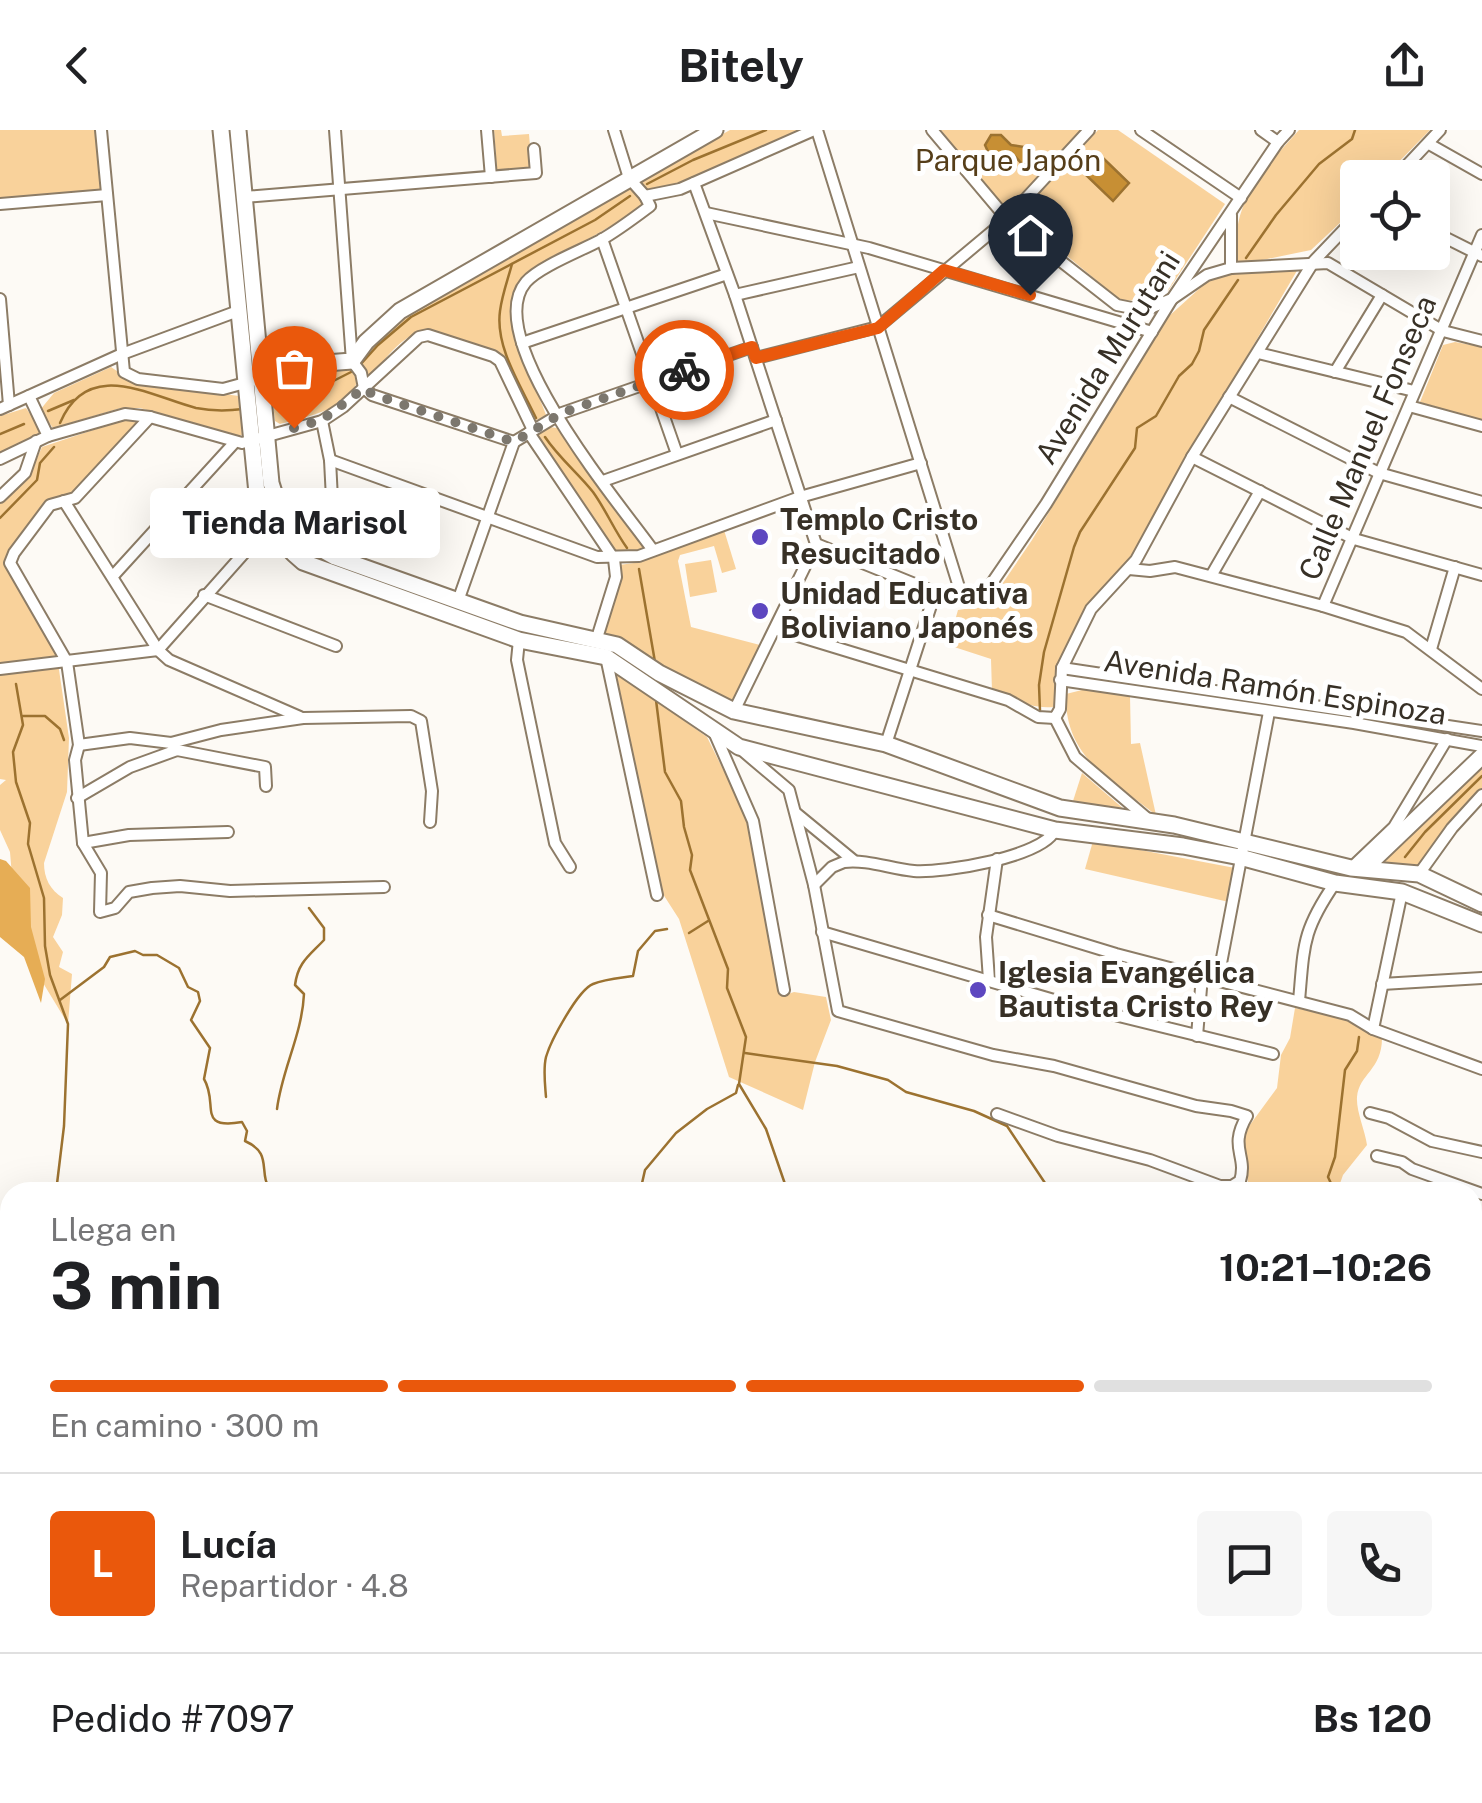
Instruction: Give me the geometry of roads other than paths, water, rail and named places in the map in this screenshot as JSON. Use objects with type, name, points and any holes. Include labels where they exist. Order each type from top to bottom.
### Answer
[{"type":"street","points":[[101,130],[124,372],[138,379],[223,389],[245,383],[273,367],[352,361],[366,342],[400,312],[524,243],[569,212],[638,188],[716,130]]},
{"type":"street","points":[[221,130],[245,383],[256,407]]},
{"type":"street","points":[[238,130],[261,374],[251,440],[256,493],[269,525],[293,554],[326,573],[519,640],[606,657],[655,680],[683,685],[734,711],[886,744],[1060,808],[1174,825],[1358,868],[1419,874],[1482,904]]},
{"type":"street","points":[[335,130],[352,361],[361,373],[364,388],[514,442]]},
{"type":"street","points":[[487,130],[491,177]]},
{"type":"street","points":[[614,130],[638,188],[650,206],[602,240],[528,279],[516,307],[522,343],[555,418],[652,549]]},
{"type":"street","points":[[932,130],[1007,219],[1117,305],[1150,308],[1172,299],[1207,275],[1231,268],[1328,263],[1443,331],[1482,340]]},
{"type":"street","points":[[458,601],[514,442],[555,418],[652,380],[754,352],[878,328],[1007,219],[1089,130]]},
{"type":"street","points":[[1140,130],[1241,198]]},
{"type":"street","points":[[1261,130],[1278,142]]},
{"type":"street","name":"Avenida Murutani","points":[[963,600],[981,598],[986,593],[1172,299],[1289,130]]},
{"type":"street","points":[[1413,160],[1440,130]]},
{"type":"street","points":[[638,188],[680,190],[820,131],[963,600]]},
{"type":"street","points":[[1429,144],[1482,174]]},
{"type":"street","points":[[244,197],[536,173],[534,148]]},
{"type":"street","points":[[694,183],[816,544],[734,711]]},
{"type":"street","points":[[0,204],[107,195]]},
{"type":"street","points":[[706,212],[869,248],[1152,332]]},
{"type":"street","points":[[1231,268],[1232,212]]},
{"type":"street","points":[[1055,718],[1060,709],[1061,674],[1091,609],[1130,569],[1229,397],[1314,262],[1340,234]]},
{"type":"street","name":"Calle Manuel Fonseca","points":[[1322,606],[1354,539],[1414,390],[1478,254],[1482,235]]},
{"type":"street","points":[[602,240],[677,454]]},
{"type":"street","points":[[1450,241],[1478,254]]},
{"type":"street","points":[[735,295],[859,267]]},
{"type":"street","points":[[522,343],[727,274]]},
{"type":"street","points":[[1091,314],[1095,289]]},
{"type":"street","points":[[1335,372],[1382,294]]},
{"type":"street","points":[[0,299],[4,407],[122,354],[238,311]]},
{"type":"street","points":[[0,459],[48,436],[125,414],[251,440],[322,420],[364,388],[419,336],[428,335],[500,361],[531,432],[614,559],[616,577],[597,638]]},
{"type":"street","points":[[1258,353],[1414,390]]},
{"type":"street","points":[[28,396],[48,436]]},
{"type":"street","points":[[1229,397],[1379,473],[1482,502]]},
{"type":"street","points":[[1409,406],[1482,426]]},
{"type":"street","points":[[150,417],[75,498],[50,506],[14,552],[10,563],[67,662],[78,746],[77,798],[83,843],[101,873],[100,912],[115,908],[129,892],[152,888],[384,887]]},
{"type":"street","points":[[322,420],[330,460],[335,556]]},
{"type":"street","points":[[603,481],[776,420]]},
{"type":"street","points":[[251,440],[288,524],[314,546],[540,628],[617,645],[674,702],[739,747],[789,790],[814,886],[838,1012],[993,1055],[1054,1066],[1196,1106],[1247,1116],[1236,1142],[1243,1172],[1240,1182]]},
{"type":"street","points":[[113,576],[251,440]]},
{"type":"street","points":[[0,497],[25,473],[36,441]]},
{"type":"street","points":[[1192,458],[1354,539],[1482,575]]},
{"type":"street","points":[[330,460],[597,557],[614,559],[639,556],[800,497],[921,463]]},
{"type":"street","points":[[1211,576],[1260,491]]},
{"type":"street","points":[[64,501],[158,650],[170,660],[303,718]]},
{"type":"street","points":[[0,669],[158,650],[269,525]]},
{"type":"street","points":[[816,544],[935,593],[963,600]]},
{"type":"street","points":[[1130,569],[1175,567],[1406,632],[1482,690]]},
{"type":"street","points":[[1431,649],[1454,567]]},
{"type":"street","points":[[886,744],[935,593]]},
{"type":"street","points":[[204,594],[336,646]]},
{"type":"street","points":[[775,629],[1008,700],[1038,718],[1055,718]]},
{"type":"street","points":[[519,640],[517,660],[547,806],[556,843],[570,867]]},
{"type":"street","points":[[606,657],[657,896]]},
{"type":"street","name":"Avenida Ramón Espinoza","points":[[1061,674],[1482,746]]},
{"type":"street","name":"Avenida Ramón Espinoza","points":[[1061,674],[1482,731]]},
{"type":"street","points":[[674,702],[683,685]]},
{"type":"street","points":[[1218,979],[1269,712]]},
{"type":"street","points":[[77,798],[174,746],[221,730],[303,718],[411,716],[422,721],[432,791],[430,822]]},
{"type":"street","points":[[1055,718],[1075,756],[1152,823]]},
{"type":"street","points":[[714,732],[753,821],[784,990]]},
{"type":"street","points":[[78,746],[130,738],[174,746],[265,767],[266,786]]},
{"type":"street","points":[[1358,868],[1394,827],[1448,740]]},
{"type":"street","points":[[739,747],[1055,830],[1170,844],[1240,857],[1335,883],[1402,892],[1482,924]]},
{"type":"street","points":[[1299,1001],[1305,936],[1313,915],[1335,883],[1358,868],[1482,756]]},
{"type":"street","points":[[1419,874],[1482,795]]},
{"type":"street","points":[[796,814],[854,860]]},
{"type":"street","points":[[1170,844],[1174,825]]},
{"type":"street","points":[[814,886],[832,867],[854,860],[918,871],[997,859],[1042,844],[1052,838],[1055,830]]},
{"type":"street","points":[[83,843],[129,835],[228,832]]},
{"type":"street","points":[[990,980],[986,937],[997,859]]},
{"type":"street","points":[[1373,1029],[1402,892]]},
{"type":"street","points":[[988,915],[1116,954],[1350,1015],[1373,1029],[1482,1069]]},
{"type":"street","points":[[822,932],[1274,1054]]},
{"type":"street","points":[[1197,1036],[1202,976]]},
{"type":"street","points":[[1382,984],[1482,978]]},
{"type":"street","points":[[997,1114],[1209,1182]]},
{"type":"street","points":[[1370,1114],[1389,1118],[1432,1141],[1482,1152]]},
{"type":"street","points":[[1377,1156],[1452,1182]]},
{"type":"waterway","points":[[647,184],[766,130]]},
{"type":"waterway","points":[[1246,258],[1319,164],[1352,139],[1355,130]]},
{"type":"waterway","points":[[360,365],[411,317],[595,220],[630,196]]},
{"type":"waterway","points":[[512,264],[500,311],[501,338],[536,418]]},
{"type":"waterway","points":[[1040,711],[1044,652],[1080,532],[1135,448],[1137,428],[1156,416],[1179,376],[1192,364],[1204,330],[1238,280]]},
{"type":"waterway","points":[[271,405],[294,401],[355,370]]},
{"type":"waterway","points":[[60,423],[72,403],[87,391],[103,386],[140,390],[202,409],[243,409]]},
{"type":"waterway","points":[[48,411],[74,400]]},
{"type":"waterway","points":[[0,434],[24,424]]},
{"type":"waterway","points":[[545,437],[593,492],[627,548]]},
{"type":"waterway","points":[[0,518],[37,480],[40,463],[54,447]]},
{"type":"waterway","points":[[639,569],[655,662]]},
{"type":"waterway","points":[[16,684],[23,725],[13,752],[16,782],[30,823],[28,844],[44,898],[50,975],[68,1024],[57,1182]]},
{"type":"waterway","points":[[656,700],[665,772],[681,801],[692,855],[690,870],[728,969],[727,988],[746,1037],[739,1084],[766,1129],[784,1182]]},
{"type":"waterway","points":[[23,716],[45,716],[60,729],[64,740]]},
{"type":"waterway","points":[[1405,857],[1482,776]]},
{"type":"waterway","points":[[277,1109],[302,1009],[304,994],[295,985],[296,977],[305,960],[324,940],[324,928],[309,908]]},
{"type":"waterway","points":[[689,933],[708,921]]},
{"type":"waterway","points":[[546,1097],[546,1057],[573,1005],[593,984],[633,976],[638,951],[655,931],[667,929]]},
{"type":"waterway","points":[[60,1000],[104,967],[110,957],[135,951],[157,955],[179,968],[188,987],[198,992],[200,1001],[191,1020],[210,1048],[204,1079],[211,1113],[219,1122],[242,1122],[247,1131],[245,1141],[262,1157],[266,1182]]},
{"type":"waterway","points":[[1330,1182],[1345,1070],[1357,1051],[1359,1037]]},
{"type":"waterway","points":[[745,1053],[837,1066],[888,1080],[906,1092],[974,1111],[1007,1126],[1044,1182]]},
{"type":"waterway","points":[[642,1182],[645,1170],[676,1133],[736,1093],[738,1085]]},
{"type":"place","name":"Tienda Marisol","points":[[294,428]]},
{"type":"place","name":"Templo Cristo Resucitado","points":[[760,537]]},
{"type":"place","name":"Unidad Educativa Boliviano Japonés","points":[[760,611]]},
{"type":"place","name":"Iglesia Evangélica Bautista Cristo Rey","points":[[978,990]]},
{"type":"park label","name":"Parque Japón","points":[[1008,161]]}]
